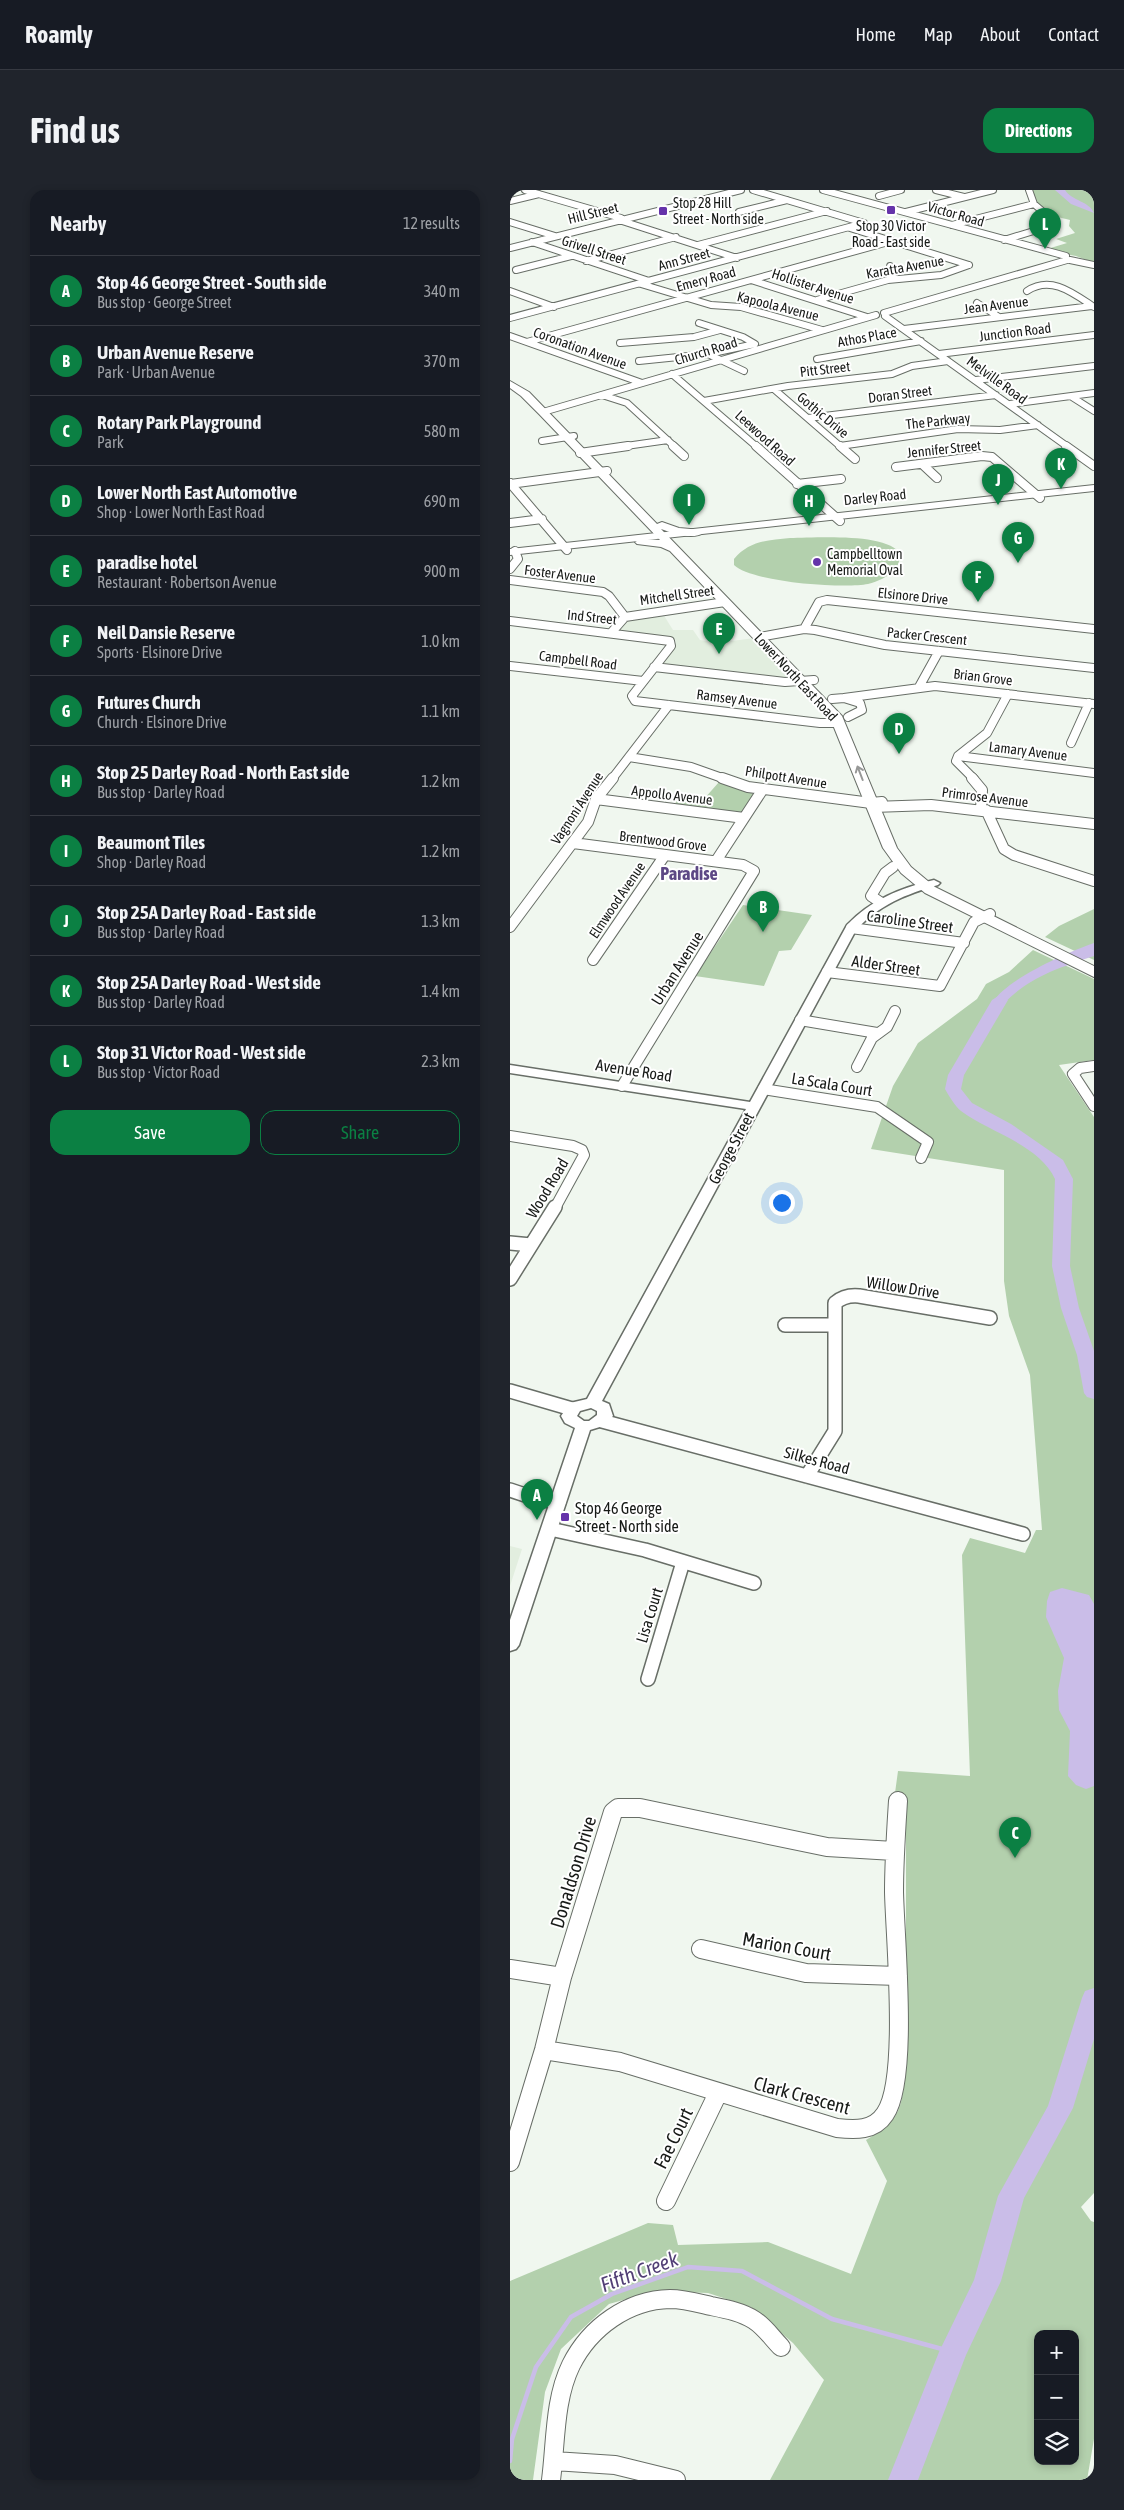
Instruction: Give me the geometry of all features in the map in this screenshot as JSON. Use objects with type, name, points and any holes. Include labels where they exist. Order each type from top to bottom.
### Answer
[{"type":"main road","name":"Lower North East Road","points":[[513,386],[546,412],[665,536],[725,602],[765,636],[804,679]]},
{"type":"main road","name":"Darley Road","points":[[665,536],[702,534],[837,519],[1094,488]]},
{"type":"main road","name":"Darley Road","points":[[1038,496],[1094,492]]},
{"type":"main road","points":[[637,540],[648,534],[665,536],[676,530],[702,534]]},
{"type":"main road","points":[[687,550],[686,544],[702,534]]},
{"type":"main road","name":"Lower North East Road","points":[[665,536],[687,550],[804,679],[836,703],[878,804],[892,852],[910,874],[986,915],[1055,949],[1094,972]]},
{"type":"main road","points":[[513,554],[637,540],[662,544],[665,536]]},
{"type":"main road","name":"Lower North East Road","points":[[878,804],[905,854],[929,885]]},
{"type":"main road","name":"Lower North East Road","points":[[1055,949],[1094,964]]},
{"type":"street","points":[[525,190],[621,219],[738,258]]},
{"type":"street","name":"Hill Street","points":[[510,248],[741,190]]},
{"type":"street","points":[[753,190],[827,212]]},
{"type":"street","name":"Victor Road","points":[[823,190],[1054,254],[1065,259],[1094,265]]},
{"type":"street","points":[[878,196],[901,190]]},
{"type":"street","points":[[936,190],[966,198]]},
{"type":"street","points":[[906,213],[993,190]]},
{"type":"street","points":[[1029,190],[1034,204],[1048,216]]},
{"type":"street","points":[[705,191],[720,195]]},
{"type":"street","points":[[510,201],[539,194]]},
{"type":"street","points":[[739,212],[787,200]]},
{"type":"street","points":[[952,226],[1034,204]]},
{"type":"street","points":[[698,245],[827,212]]},
{"type":"street","name":"Ann Street","points":[[510,318],[864,223],[827,212]]},
{"type":"street","points":[[511,222],[556,236]]},
{"type":"street","points":[[850,228],[892,241]]},
{"type":"street","points":[[1004,240],[1037,230]]},
{"type":"street","points":[[586,261],[676,237]]},
{"type":"street","name":"Karatta Avenue","points":[[817,300],[895,279],[941,275],[968,265],[892,241]]},
{"type":"street","name":"Emery Road","points":[[527,342],[892,241]]},
{"type":"street","name":"Grivell Street","points":[[532,242],[649,281]]},
{"type":"street","points":[[516,270],[571,256]]},
{"type":"street","points":[[884,314],[1065,259]]},
{"type":"street","points":[[890,266],[889,272],[895,279]]},
{"type":"street","name":"Hollister Avenue","points":[[751,280],[867,317]]},
{"type":"street","name":"Kapoola Avenue","points":[[641,284],[711,305],[741,307],[822,330]]},
{"type":"street","points":[[1027,291],[1044,284],[1056,285],[1093,306]]},
{"type":"street","points":[[510,292],[554,307]]},
{"type":"street","points":[[978,303],[999,317]]},
{"type":"street","name":"Jean Avenue","points":[[904,329],[1093,306]]},
{"type":"street","name":"Church Road","points":[[546,412],[822,330],[884,314]]},
{"type":"street","name":"Melville Road","points":[[884,314],[1092,463]]},
{"type":"street","points":[[639,362],[708,354],[755,344],[743,337],[699,323]]},
{"type":"street","points":[[620,344],[694,337],[720,330]]},
{"type":"street","name":"Coronation Avenue","points":[[510,336],[642,383]]},
{"type":"street","name":"Junction Road","points":[[939,354],[1093,336]]},
{"type":"street","name":"Athos Place","points":[[817,359],[921,342]]},
{"type":"street","points":[[708,354],[744,371]]},
{"type":"street","name":"Pitt Street","points":[[704,401],[775,390],[788,386],[892,374],[912,366],[948,361]]},
{"type":"street","points":[[976,380],[1094,366]]},
{"type":"street","name":"Leewood Road","points":[[672,374],[837,519]]},
{"type":"street","name":"Gothic Drive","points":[[775,390],[855,459]]},
{"type":"street","points":[[1010,404],[1094,393]]},
{"type":"street","name":"Doran Street","points":[[808,418],[996,394]]},
{"type":"street","points":[[602,395],[627,403],[684,456]]},
{"type":"street","points":[[1072,396],[1094,411]]},
{"type":"street","name":"The Parkway","points":[[840,446],[958,429],[1000,430],[1038,425]]},
{"type":"street","points":[[542,441],[570,437]]},
{"type":"street","points":[[584,452],[668,440]]},
{"type":"street","name":"Jennifer Street","points":[[896,467],[982,456],[992,457],[1038,496]]},
{"type":"street","points":[[922,464],[938,478]]},
{"type":"street","points":[[510,484],[603,472]]},
{"type":"street","points":[[797,484],[841,480]]},
{"type":"street","points":[[510,484],[566,548]]},
{"type":"street","points":[[510,523],[542,519]]},
{"type":"street","name":"Foster Avenue","points":[[510,569],[516,562],[513,554]]},
{"type":"street","name":"Foster Avenue","points":[[510,580],[603,592],[609,596],[625,617]]},
{"type":"street","name":"Elsinore Drive","points":[[804,629],[819,602],[827,600],[1094,628]]},
{"type":"street","name":"Mitchell Street","points":[[611,633],[625,617],[725,602]]},
{"type":"street","name":"Ind Street","points":[[510,622],[670,641],[671,646],[654,667]]},
{"type":"street","name":"Packer Crescent","points":[[765,636],[804,629],[874,644],[1094,668]]},
{"type":"street","points":[[919,687],[939,651]]},
{"type":"street","name":"Campbell Road","points":[[510,666],[643,681]]},
{"type":"street","points":[[643,681],[654,667],[778,682],[804,679]]},
{"type":"street","name":"Ramsey Avenue","points":[[643,681],[632,696],[632,699],[820,723],[844,720]]},
{"type":"street","name":"Brian Grove","points":[[836,703],[869,694],[919,687],[948,686],[1092,704]]},
{"type":"street","points":[[836,703],[859,702],[869,694]]},
{"type":"street","points":[[1008,694],[987,733],[958,756],[956,761],[961,768],[978,781],[984,792],[984,810],[1004,849],[1014,855],[1094,881]]},
{"type":"street","points":[[844,720],[862,710],[862,705],[859,702]]},
{"type":"street","points":[[1070,743],[1092,704]]},
{"type":"street","name":"Vagnoni Avenue","points":[[510,927],[591,817],[596,799],[669,705]]},
{"type":"street","name":"Lamary Avenue","points":[[958,756],[1094,773]]},
{"type":"street","name":"Philpott Avenue","points":[[629,757],[691,767],[741,785],[878,804]]},
{"type":"street","points":[[716,861],[764,789]]},
{"type":"street","name":"Appollo Avenue","points":[[596,799],[744,818]]},
{"type":"street","name":"Primrose Avenue","points":[[878,804],[924,804],[1094,824]]},
{"type":"street","name":"Brentwood Grove","points":[[573,842],[749,867]]},
{"type":"street","name":"Elmwood Avenue","points":[[593,960],[665,855]]},
{"type":"street","name":"Urban Avenue","points":[[622,1086],[752,875],[754,871],[749,867]]},
{"type":"street","points":[[880,902],[871,896],[885,873],[893,867]]},
{"type":"street","name":"George Street","points":[[593,1403],[851,928],[865,912],[906,881],[910,874]]},
{"type":"street","name":"George Street","points":[[880,902],[904,891],[929,885]]},
{"type":"street","points":[[510,910],[522,912]]},
{"type":"street","points":[[964,943],[974,921],[986,915]]},
{"type":"street","name":"Caroline Street","points":[[851,928],[964,943]]},
{"type":"street","name":"Alder Street","points":[[827,972],[940,986],[964,943]]},
{"type":"street","points":[[857,1067],[877,1033],[887,1027],[895,1011]]},
{"type":"street","points":[[800,1020],[877,1033]]},
{"type":"street","points":[[1094,1066],[1080,1068],[1073,1074],[1094,1106]]},
{"type":"street","name":"Avenue Road","points":[[510,1069],[753,1106]]},
{"type":"street","name":"La Scala Court","points":[[763,1089],[877,1107],[912,1129],[928,1142],[921,1158]]},
{"type":"street","name":"Wood Road","points":[[510,1136],[573,1146],[582,1150],[584,1155],[532,1246],[510,1279]]},
{"type":"street","points":[[510,1244],[532,1246]]},
{"type":"street","name":"Willow Drive","points":[[806,1476],[831,1437],[836,1424],[835,1304],[845,1296],[852,1296],[990,1318]]},
{"type":"street","points":[[785,1326],[835,1325]]},
{"type":"street","points":[[510,1391],[572,1410]]},
{"type":"street","points":[[593,1403],[604,1408],[605,1416],[602,1421],[596,1424],[584,1426],[571,1419],[572,1410],[581,1404],[593,1403]]},
{"type":"street","name":"Silkes Road","points":[[602,1421],[1022,1534]]},
{"type":"street","points":[[510,1645],[584,1426]]},
{"type":"street","points":[[510,1490],[537,1499],[559,1502]]},
{"type":"street","points":[[550,1529],[614,1542],[754,1583]]},
{"type":"street","name":"Lisa Court","points":[[648,1679],[683,1562]]},
{"type":"street","name":"Clark Crescent","points":[[544,2050],[620,2062],[837,2128],[853,2131],[866,2129],[878,2122],[886,2113],[894,2094],[897,2076],[898,1976],[894,1851],[898,1802]]},
{"type":"street","name":"Donaldson Drive","points":[[510,2162],[544,2050],[562,1977],[613,1812],[618,1808],[640,1808],[827,1847],[894,1851]]},
{"type":"street","name":"Marion Court","points":[[700,1949],[806,1973],[898,1976]]},
{"type":"street","points":[[510,1969],[562,1977]]},
{"type":"street","name":"Fae Court","points":[[666,2201],[718,2093]]},
{"type":"street","points":[[676,2480],[615,2465],[552,2470],[559,2410],[570,2366],[580,2348],[596,2330],[624,2311],[652,2301],[670,2299],[721,2308],[757,2322],[781,2347]]},
{"type":"shaded area","points":[[1055,190],[1065,190],[1072,197],[1092,209],[1094,213],[1071,204]]},
{"type":"shaded area","points":[[663,614],[673,630],[693,630],[700,640],[716,643],[755,638],[797,681],[660,665],[676,643],[675,639],[613,631],[629,618]]},
{"type":"shaded area","points":[[1094,943],[1094,956],[1048,973],[1023,987],[1011,996],[988,1021],[993,1002],[1011,984],[1039,967]]},
{"type":"shaded area","points":[[510,1546],[522,1549],[510,1586]]},
{"type":"shaded area","points":[[1062,1588],[1089,1595],[1094,1604],[1094,1786],[1086,1789],[1076,1785],[1068,1776],[1070,1731],[1059,1710],[1058,1691],[1064,1658],[1046,1617],[1047,1601],[1050,1592]]},
{"type":"green space","points":[[1032,190],[1094,190],[1094,263],[1076,256],[1044,250],[1067,243],[1056,239],[1075,233],[1069,226],[1070,220],[1046,211],[1038,203]]},
{"type":"green space","name":"Campbelltown Memorial Oval","points":[[833,537],[867,540],[894,548],[901,555],[896,571],[875,582],[856,585],[819,585],[777,580],[744,571],[734,565],[734,559],[746,548],[759,542],[790,538]]},
{"type":"green space","points":[[719,782],[754,794],[741,816],[673,807],[680,796],[704,799]]},
{"type":"green space","points":[[743,905],[812,915],[791,950],[779,951],[764,986],[695,976]]},
{"type":"green space","points":[[1094,909],[1094,960],[1045,937],[1059,926]]},
{"type":"green space","points":[[1033,950],[1094,979],[1094,1060],[1059,1065],[1094,1117],[1094,2193],[1081,2207],[1091,2221],[1094,2222],[1094,2439],[1087,2480],[770,2480],[824,2380],[793,2343],[751,2307],[708,2293],[655,2291],[609,2304],[561,2349],[545,2392],[533,2480],[510,2480],[510,2281],[648,2223],[673,2225],[678,2245],[768,2242],[851,2274],[887,2181],[866,2140],[887,2126],[898,2112],[903,2094],[906,2070],[906,1800],[895,1793],[898,1771],[970,1776],[962,1555],[970,1538],[1025,1553],[1036,1530],[1042,1530],[1030,1375],[1009,1316],[1004,1281],[1004,1170],[871,1149],[893,1086],[918,1043],[977,999],[986,984],[1009,972]]},
{"type":"waterway","points":[[1000,1000],[956,1075],[953,1089],[966,1107],[1005,1128],[1057,1164],[1064,1179],[1061,1266],[1070,1308],[1086,1355],[1094,1393]]},
{"type":"waterway","points":[[903,2480],[953,2352],[987,2281],[1011,2196],[1060,2108],[1094,1998]]},
{"type":"waterway","name":"Fifth Creek","points":[[510,2461],[512,2439],[536,2367],[571,2317],[612,2294],[688,2267],[742,2271],[832,2319],[953,2352]]},
{"type":"place","name":"Stop 30 Victor Road - East side","points":[[891,210]]},
{"type":"place","name":"Stop 28 Hill Street - North side","points":[[663,211]]},
{"type":"place","name":"Stop 31 Victor Road - West side","points":[[1045,249]]},
{"type":"place","name":"Stop 25A Darley Road - West side","points":[[1061,489]]},
{"type":"place","name":"Stop 25A Darley Road - East side","points":[[998,505]]},
{"type":"place","name":"Beaumont Tiles","points":[[689,525]]},
{"type":"place","name":"Stop 25 Darley Road - North East side","points":[[809,526]]},
{"type":"place","name":"Campbelltown Memorial Oval","points":[[817,562]]},
{"type":"place","name":"Futures Church","points":[[1018,563]]},
{"type":"place","name":"Neil Dansie Reserve","points":[[978,602]]},
{"type":"place","name":"paradise hotel","points":[[719,654]]},
{"type":"place","name":"Lower North East Automotive","points":[[899,754]]},
{"type":"place","name":"Urban Avenue Reserve","points":[[763,932]]},
{"type":"place","name":"Stop 46 George Street - North side","points":[[565,1517]]},
{"type":"place","name":"Stop 46 George Street - South side","points":[[537,1520]]},
{"type":"place","name":"Rotary Park Playground","points":[[1015,1858]]},
{"type":"district","name":"Paradise","points":[[689,873]]}]
